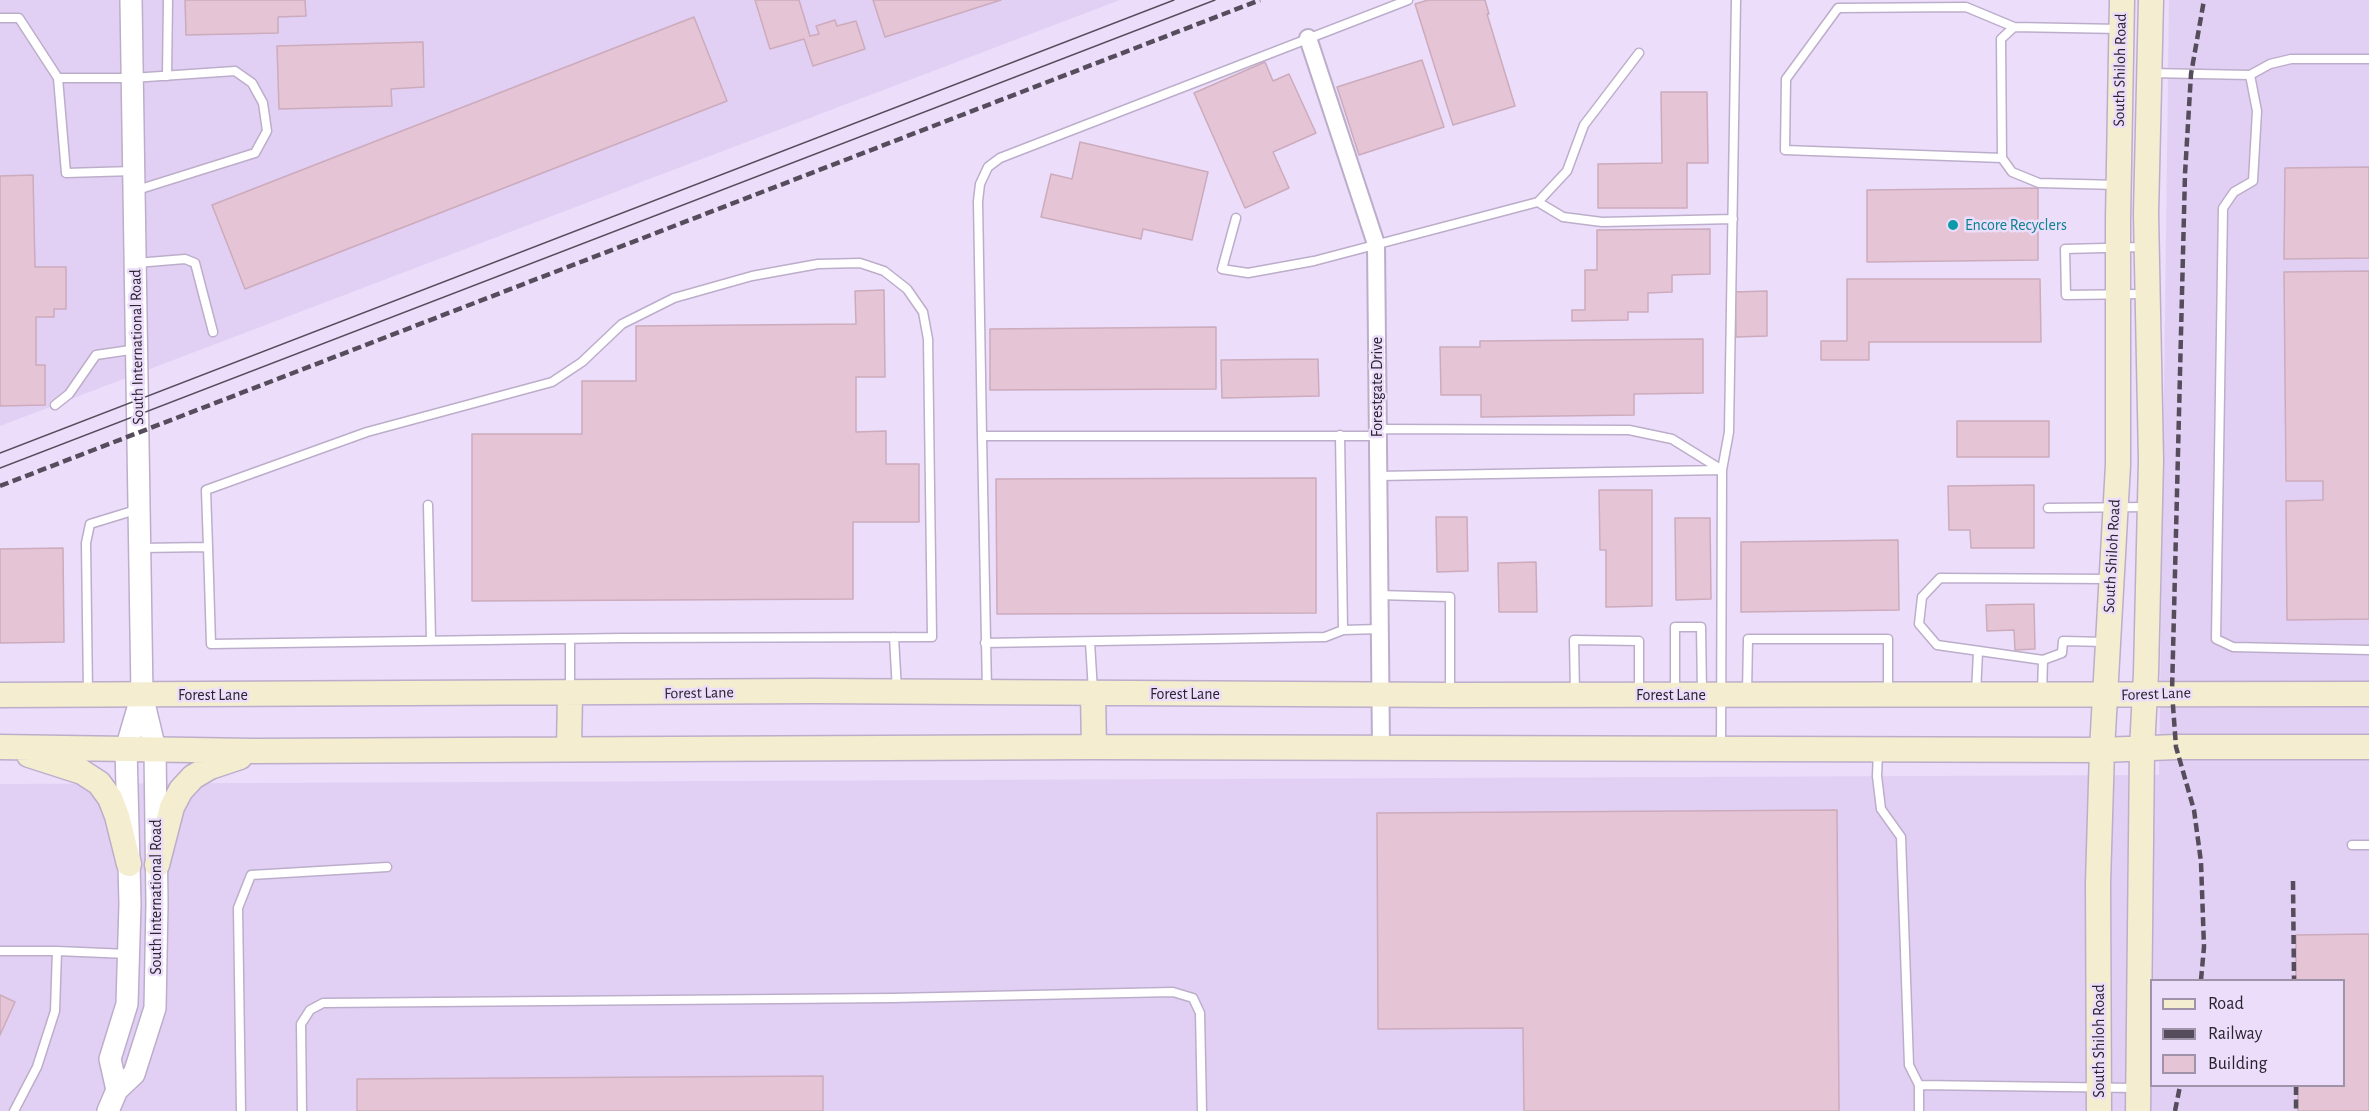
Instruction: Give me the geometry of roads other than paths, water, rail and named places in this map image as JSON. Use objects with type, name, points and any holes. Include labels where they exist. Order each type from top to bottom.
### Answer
[{"type":"main road","name":"South Shiloh Road","points":[[2099,1100],[2098,883],[2104,695],[2115,507],[2122,0]]},
{"type":"main road","name":"South Shiloh Road","points":[[2139,1100],[2142,749],[2150,507],[2147,247],[2151,0]]},
{"type":"main road","name":"Forest Lane","points":[[0,695],[897,692],[1450,695],[2369,694]]},
{"type":"main road","points":[[569,749],[570,694]]},
{"type":"main road","points":[[1093,694],[1095,747]]},
{"type":"main road","points":[[0,748],[255,751],[1095,747],[2102,750],[2369,747]]},
{"type":"main road","points":[[0,748],[82,772],[99,783],[110,798],[117,816],[129,864]]},
{"type":"main road","points":[[157,865],[172,807],[181,790],[194,777],[210,767],[255,751]]},
{"type":"street","name":"South International Road","points":[[108,1111],[117,1090],[134,1074],[155,1008],[157,865],[155,749],[142,695],[131,0]]},
{"type":"street","name":"Forestgate Drive","points":[[1308,38],[1376,244],[1381,748]]},
{"type":"street","name":"South International Road","points":[[117,1090],[110,1059],[128,1004],[129,864],[126,749],[142,695]]},
{"type":"lane","points":[[167,76],[168,0]]},
{"type":"lane","points":[[987,693],[978,201],[980,184],[988,167],[1000,158],[1408,0]]},
{"type":"lane","points":[[1711,695],[1722,470],[1729,432],[1736,0]]},
{"type":"lane","points":[[2002,158],[1785,150],[1786,79],[1838,8],[1966,7],[2014,27],[2121,29]]},
{"type":"lane","points":[[0,18],[19,18],[58,78],[66,174],[134,181],[255,153],[267,131],[263,103],[252,83],[235,71],[132,78],[58,78]]},
{"type":"lane","points":[[2014,27],[2001,39],[2002,158],[2012,172],[2039,183],[2118,185]]},
{"type":"lane","points":[[1236,218],[1222,269],[1248,273],[1275,270],[1538,202],[1567,171],[1584,125],[1639,53]]},
{"type":"lane","points":[[2149,73],[2250,75],[2270,64],[2291,59],[2369,59]]},
{"type":"lane","points":[[2250,75],[2257,111],[2253,181],[2234,192],[2223,208],[2216,639],[2233,647],[2369,650]]},
{"type":"lane","points":[[1538,202],[1563,217],[1602,222],[1733,219]]},
{"type":"lane","points":[[2147,247],[2065,249],[2066,295],[2148,294]]},
{"type":"lane","points":[[135,263],[185,259],[195,263],[213,332]]},
{"type":"lane","points":[[860,263],[884,271],[908,289],[923,312],[928,339],[932,637],[431,640],[211,644],[208,547],[206,490],[367,432],[552,382],[582,362],[622,324],[674,298],[752,276],[818,264],[860,263]]},
{"type":"lane","points":[[55,405],[69,394],[96,354],[137,349]]},
{"type":"lane","points":[[982,436],[1340,435],[1629,430],[1672,439],[1722,470]]},
{"type":"lane","points":[[1340,435],[1342,630]]},
{"type":"lane","points":[[1378,477],[1722,470]]},
{"type":"lane","points":[[428,505],[431,640]]},
{"type":"lane","points":[[2048,508],[2150,507]]},
{"type":"lane","points":[[88,695],[86,543],[90,524],[140,509]]},
{"type":"lane","points":[[140,548],[208,547]]},
{"type":"lane","points":[[2107,642],[2063,641],[2062,653],[2043,660],[1937,645],[1919,624],[1922,597],[1941,578],[2111,579]]},
{"type":"lane","points":[[1379,595],[1450,597],[1450,695]]},
{"type":"lane","points":[[1675,695],[1676,627],[1701,627],[1721,749]]},
{"type":"lane","points":[[985,643],[1325,637],[1342,630],[1380,629]]},
{"type":"lane","points":[[894,637],[897,692]]},
{"type":"lane","points":[[570,639],[570,694]]},
{"type":"lane","points":[[1747,695],[1748,639],[1888,639],[1888,695]]},
{"type":"lane","points":[[1575,695],[1574,640],[1639,640],[1638,695]]},
{"type":"lane","points":[[1090,642],[1093,694]]},
{"type":"lane","points":[[1976,695],[1978,652]]},
{"type":"lane","points":[[2042,695],[2043,660]]},
{"type":"lane","points":[[1878,749],[1877,776],[1881,809],[1901,837],[1910,1065],[1919,1085],[1919,1111]]},
{"type":"lane","points":[[2352,845],[2369,845]]},
{"type":"lane","points":[[241,1111],[238,908],[251,875],[387,867]]},
{"type":"lane","points":[[0,951],[128,954]]},
{"type":"lane","points":[[14,1111],[37,1067],[55,1011],[57,951]]},
{"type":"lane","points":[[302,1111],[301,1024],[310,1010],[323,1003],[892,998],[1173,992],[1193,998],[1200,1012],[1202,1111]]},
{"type":"lane","points":[[1919,1085],[2099,1100],[2139,1100]]},
{"type":"tram line","points":[[0,453],[1174,0]]},
{"type":"tram line","points":[[0,468],[1215,0]]},
{"type":"railway","points":[[0,486],[1260,0]]},
{"type":"railway","points":[[2201,979],[2204,947],[2201,862],[2194,810],[2176,747],[2172,692],[2185,174],[2191,74],[2204,0]]},
{"type":"railway","points":[[2293,881],[2294,979]]},
{"type":"railway","points":[[2175,1111],[2180,1087]]},
{"type":"railway","points":[[2296,1087],[2296,1111]]},
{"type":"place","name":"Encore Recyclers","points":[[1953,225]]}]
